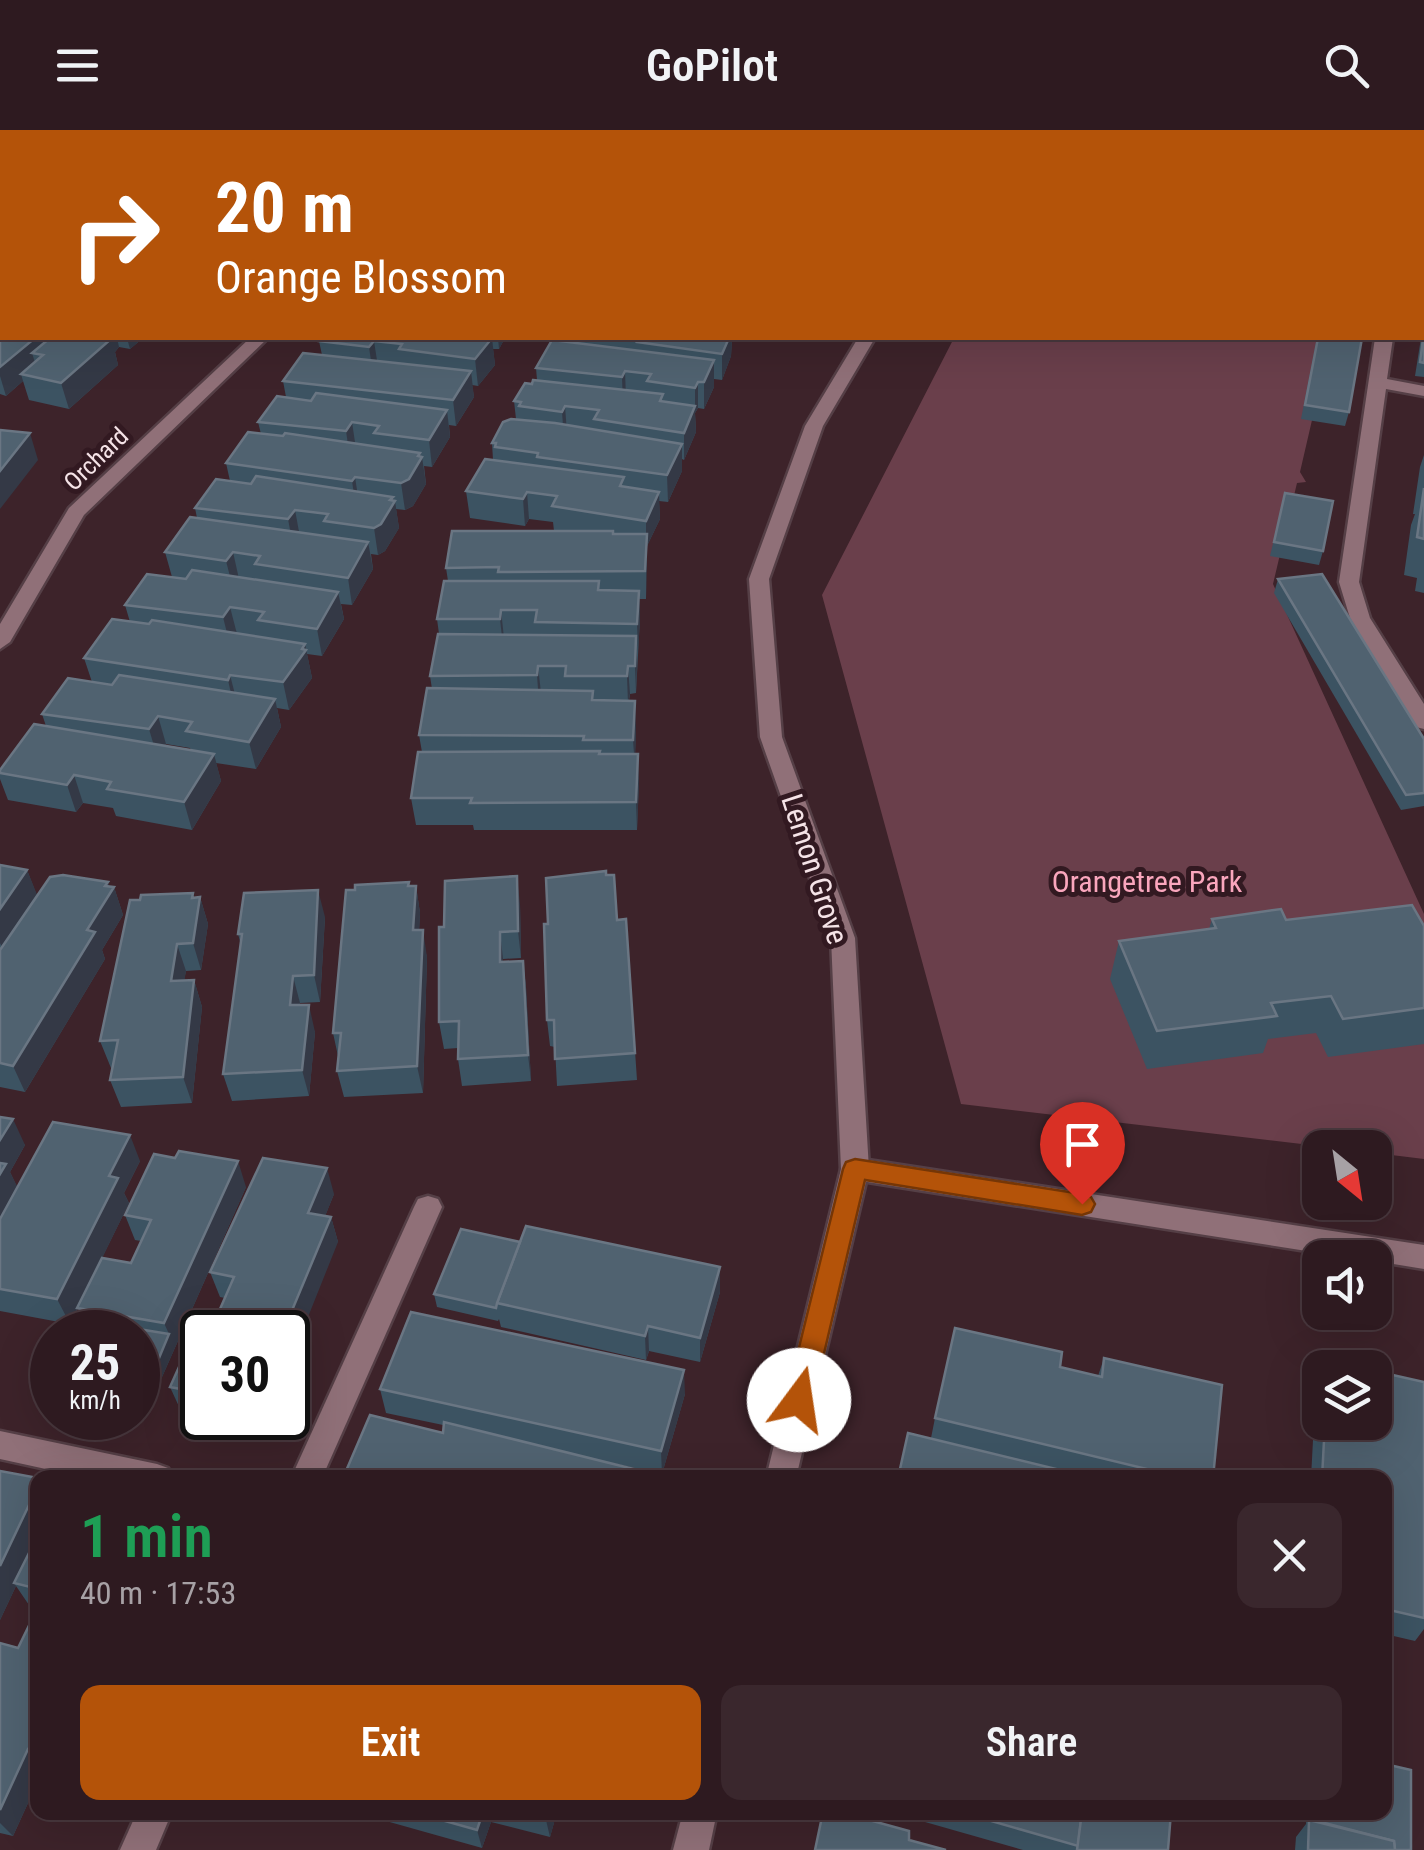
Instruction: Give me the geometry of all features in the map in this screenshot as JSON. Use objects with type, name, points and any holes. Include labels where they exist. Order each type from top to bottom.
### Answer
[{"type":"street","name":"Orchard","points":[[0,642],[76,512],[256,340]]},
{"type":"street","name":"Lemon Grove","points":[[783,1470],[855,1169],[843,938],[771,738],[759,580],[814,426],[865,340]]},
{"type":"street","points":[[1384,340],[1349,582],[1360,618],[1424,722]]},
{"type":"street","points":[[1377,382],[1424,391]]},
{"type":"street","points":[[855,1169],[1424,1257]]},
{"type":"street","points":[[310,1470],[428,1207]]},
{"type":"street","points":[[0,1444],[120,1470]]},
{"type":"street","points":[[138,1850],[151,1820]]},
{"type":"street","points":[[691,1850],[698,1820]]},
{"type":"green space","name":"Orangetree Park","points":[[953,340],[1331,340],[1300,472],[1306,482],[1297,483],[1273,584],[1424,914],[1424,1159],[1392,1155],[1392,1130],[1302,1130],[1302,1144],[961,1104],[822,595]]},
{"type":"building","points":[[0,340],[33,340],[0,367]]},
{"type":"building","points":[[48,340],[110,340],[61,383],[21,374],[43,355],[32,353]]},
{"type":"building","points":[[490,340],[475,359],[399,349],[402,344],[374,341],[369,347],[319,341]]},
{"type":"building","points":[[552,340],[714,360],[704,382],[698,382],[695,388],[647,381],[651,374],[625,371],[622,377],[536,368]]},
{"type":"building","points":[[638,340],[728,340],[722,354]]},
{"type":"building","points":[[1318,340],[1362,340],[1349,412],[1305,405]]},
{"type":"building","points":[[303,353],[471,371],[453,400],[283,381]]},
{"type":"building","points":[[533,380],[663,394],[660,401],[695,406],[684,433],[594,419],[599,410],[565,406],[562,412],[519,406],[521,402],[514,401],[525,383],[532,384]]},
{"type":"building","points":[[316,393],[447,410],[429,440],[374,433],[379,426],[352,422],[346,431],[258,422],[277,396],[311,401]]},
{"type":"building","points":[[511,419],[682,444],[667,475],[537,457],[538,453],[495,447],[496,443],[492,443],[503,422]]},
{"type":"building","points":[[0,430],[30,433],[0,471]]},
{"type":"building","points":[[248,432],[283,436],[285,433],[420,453],[418,456],[422,457],[409,479],[401,483],[355,477],[352,481],[226,463]]},
{"type":"building","points":[[485,459],[624,477],[620,486],[659,492],[646,521],[552,506],[557,496],[527,492],[523,499],[466,491]]},
{"type":"building","points":[[256,476],[393,497],[390,500],[395,501],[381,524],[374,528],[324,521],[328,514],[295,510],[288,519],[195,508],[216,479],[251,484]]},
{"type":"building","points":[[1424,488],[1424,539],[1417,537]]},
{"type":"building","points":[[1285,493],[1333,501],[1323,551],[1274,542]]},
{"type":"building","points":[[190,517],[368,542],[348,578],[255,564],[260,556],[233,552],[226,561],[165,552]]},
{"type":"building","points":[[452,531],[647,534],[645,571],[498,572],[499,567],[446,568]]},
{"type":"building","points":[[192,570],[338,592],[317,629],[258,620],[264,612],[230,607],[223,617],[125,605],[147,574],[186,579]]},
{"type":"building","points":[[1322,574],[1424,739],[1424,793],[1406,795],[1278,579]]},
{"type":"building","points":[[444,581],[599,581],[598,590],[639,591],[637,624],[535,622],[537,610],[501,610],[500,619],[437,619]]},
{"type":"building","points":[[112,619],[149,624],[152,620],[305,644],[302,649],[306,650],[283,682],[230,675],[228,680],[84,658]]},
{"type":"building","points":[[438,634],[636,636],[635,666],[628,666],[627,676],[565,676],[566,666],[538,666],[537,675],[430,676]]},
{"type":"building","points":[[119,675],[275,699],[249,742],[186,731],[192,722],[158,716],[149,729],[42,714],[68,678],[112,685]]},
{"type":"building","points":[[427,688],[593,691],[592,700],[635,701],[633,740],[419,735]]},
{"type":"building","points":[[34,724],[214,754],[184,802],[107,789],[111,782],[74,775],[67,785],[0,773]]},
{"type":"building","points":[[600,751],[599,754],[638,754],[636,802],[470,803],[472,798],[411,798],[418,752]]},
{"type":"building","points":[[0,865],[27,870],[0,909]]},
{"type":"building","points":[[606,871],[606,875],[614,875],[617,920],[626,919],[635,1053],[555,1059],[554,1020],[547,1020],[546,878]]},
{"type":"building","points":[[63,875],[108,882],[105,886],[114,887],[87,930],[95,932],[13,1066],[0,1063],[0,950],[50,877]]},
{"type":"building","points":[[517,876],[518,931],[500,932],[500,962],[523,961],[528,1055],[458,1059],[459,1021],[439,1022],[439,927],[444,927],[445,881]]},
{"type":"building","points":[[409,882],[408,886],[416,886],[413,930],[423,930],[417,1066],[337,1071],[341,1033],[333,1033],[346,890],[355,890],[355,885]]},
{"type":"building","points":[[318,890],[314,975],[293,976],[290,1005],[309,1005],[302,1070],[223,1074],[244,893]]},
{"type":"building","points":[[193,893],[192,898],[200,897],[193,943],[177,944],[171,981],[194,980],[183,1077],[110,1080],[118,1040],[100,1041],[130,900],[140,900],[141,895]]},
{"type":"building","points":[[1412,905],[1424,926],[1424,1008],[1343,1019],[1331,996],[1271,1003],[1277,1016],[1157,1031],[1119,941],[1216,928],[1212,919],[1281,909],[1286,920]]},
{"type":"building","points":[[0,1117],[13,1119],[0,1140]]},
{"type":"building","points":[[53,1122],[130,1135],[109,1176],[118,1178],[57,1299],[0,1289],[0,1219]]},
{"type":"building","points":[[179,1151],[238,1161],[164,1323],[160,1322],[160,1310],[77,1308],[102,1258],[131,1263],[151,1220],[125,1215],[154,1154],[175,1158]]},
{"type":"building","points":[[263,1158],[327,1168],[308,1213],[331,1217],[292,1310],[220,1310],[234,1277],[210,1272]]},
{"type":"building","points":[[526,1226],[720,1267],[700,1338],[648,1326],[645,1336],[497,1303]]},
{"type":"building","points":[[461,1229],[520,1242],[496,1308],[434,1294]]},
{"type":"building","points":[[411,1312],[684,1370],[661,1451],[380,1389]]},
{"type":"building","points":[[955,1328],[1062,1352],[1060,1367],[1102,1377],[1104,1358],[1222,1385],[1214,1470],[1151,1470],[935,1418]]},
{"type":"building","points":[[160,1333],[169,1334],[160,1356]]},
{"type":"building","points":[[180,1365],[180,1389],[170,1387]]},
{"type":"building","points":[[1392,1375],[1424,1382],[1424,1618],[1392,1611],[1392,1470],[1322,1470],[1324,1440],[1392,1440]]},
{"type":"building","points":[[370,1415],[443,1433],[444,1422],[638,1470],[346,1470]]},
{"type":"building","points":[[908,1433],[1060,1470],[900,1470]]},
{"type":"building","points":[[0,1471],[30,1477],[30,1503],[0,1566]]},
{"type":"building","points":[[30,1551],[30,1587],[14,1583]]},
{"type":"building","points":[[30,1623],[30,1749],[0,1810],[0,1643],[18,1648]]},
{"type":"building","points":[[1392,1766],[1411,1770],[1411,1850],[1395,1850],[1394,1841],[1313,1820],[1392,1820]]},
{"type":"building","points":[[441,1820],[480,1820],[477,1830]]},
{"type":"building","points":[[821,1820],[869,1820],[909,1831],[909,1840],[946,1850],[815,1850]]},
{"type":"building","points":[[988,1820],[1081,1820],[1078,1846]]},
{"type":"building","points":[[1081,1820],[1170,1820],[1168,1850],[1077,1850]]},
{"type":"building","points":[[1309,1820],[1394,1841],[1395,1850],[1308,1850]]},
{"type":"route","points":[[799,1400],[855,1169],[1082,1204]]}]
